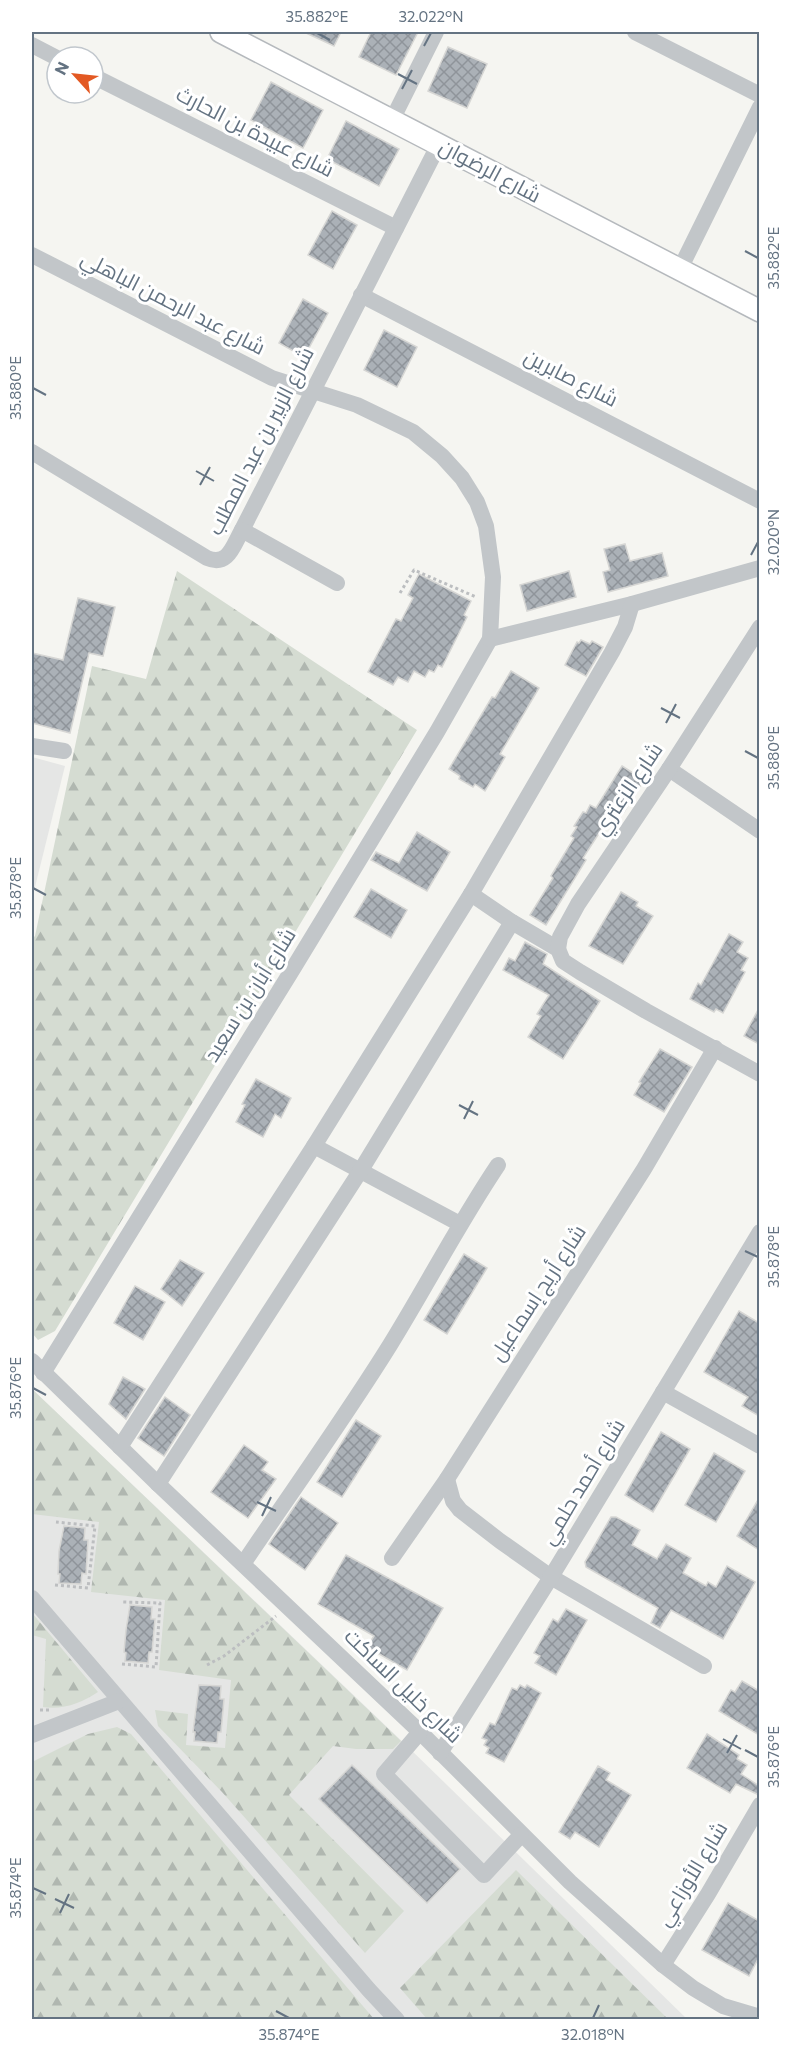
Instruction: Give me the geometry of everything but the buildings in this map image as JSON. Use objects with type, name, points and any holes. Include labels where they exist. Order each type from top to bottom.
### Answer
[{"type":"main road","name":"شارع الرضوان","points":[[221,32],[759,311]]},
{"type":"street","points":[[392,120],[436,32]]},
{"type":"street","points":[[635,32],[759,94]]},
{"type":"street","name":"شارع عبيدة بن الحارث","points":[[105,82],[396,228]]},
{"type":"street","points":[[680,271],[759,106]]},
{"type":"street","name":"شارع الزبير بن عبد المطلب","points":[[32,452],[213,561],[223,560],[242,530],[439,144]]},
{"type":"street","name":"شارع عبد الرحمن الباهلي","points":[[32,255],[255,370],[290,385],[357,405],[413,432],[442,456],[462,478],[477,502],[486,526],[493,578],[490,639]]},
{"type":"street","name":"شارع صابرين","points":[[361,295],[759,501]]},
{"type":"street","points":[[242,530],[338,583]]},
{"type":"street","points":[[490,639],[632,604],[759,568]]},
{"type":"street","points":[[120,1447],[314,1146],[471,894],[612,652],[625,627],[632,604]]},
{"type":"street","name":"شارع الزعتري","points":[[558,949],[560,937],[578,904],[669,769],[759,627]]},
{"type":"street","name":"شارع أبان بن سعيد","points":[[37,1367],[406,782],[490,639]]},
{"type":"street","points":[[32,746],[64,751]]},
{"type":"street","points":[[669,769],[759,831]]},
{"type":"street","points":[[471,894],[558,949],[563,961],[580,972],[759,1074]]},
{"type":"street","points":[[158,1485],[361,1170],[512,922]]},
{"type":"street","name":"شارع أريج إسماعيل","points":[[392,1558],[447,1479],[644,1169],[715,1048]]},
{"type":"street","points":[[314,1146],[460,1224]]},
{"type":"street","points":[[243,1564],[390,1344],[460,1224],[498,1165]]},
{"type":"street","name":"شارع أحمد حلمي","points":[[440,1753],[551,1577],[759,1232]]},
{"type":"street","name":"شارع خليل الساكت","points":[[37,1367],[158,1485],[420,1732],[570,1882],[663,1965],[693,1988],[715,2002],[759,2018]]},
{"type":"street","points":[[663,1392],[759,1446]]},
{"type":"street","points":[[447,1479],[453,1501],[460,1510],[492,1535],[551,1577],[704,1666]]},
{"type":"street","points":[[32,1598],[369,1990],[397,2019]]},
{"type":"street","points":[[32,1735],[119,1701]]},
{"type":"street","points":[[420,1732],[384,1773],[484,1875],[521,1834]]},
{"type":"street","name":"شارع الأوزاعي","points":[[663,1965],[708,1894],[759,1805]]},
{"type":"path","points":[[400,593],[414,570],[492,603]]},
{"type":"path","points":[[55,1585],[88,1588],[95,1526],[56,1522]]},
{"type":"path","points":[[122,1664],[156,1667],[160,1603],[123,1602]]},
{"type":"path","points":[[207,1665],[224,1656],[288,1606]]},
{"type":"path","points":[[40,1710],[61,1709]]},
{"type":"shaded area","points":[[32,757],[65,766],[32,899]]},
{"type":"shaded area","points":[[32,1389],[407,1746],[687,2019],[32,2019]]},
{"type":"green space","points":[[177,571],[417,730],[55,1331],[38,1340],[32,1333],[32,939],[35,936],[92,666],[146,679]]},
{"type":"green space","points":[[32,1389],[401,1741],[393,1749],[356,1749],[333,1746],[289,1795],[404,1911],[365,1953],[222,1792],[158,1726],[155,1710],[188,1714],[186,1745],[225,1748],[231,1680],[159,1670],[165,1600],[91,1592],[99,1522],[32,1514]]},
{"type":"green space","points":[[32,1613],[98,1692],[72,1705],[43,1707],[46,1639],[32,1635]]},
{"type":"green space","points":[[117,1727],[131,1734],[374,2019],[32,2019],[32,1762],[88,1734]]},
{"type":"green space","points":[[516,1870],[668,2019],[427,2019],[400,1988]]}]
